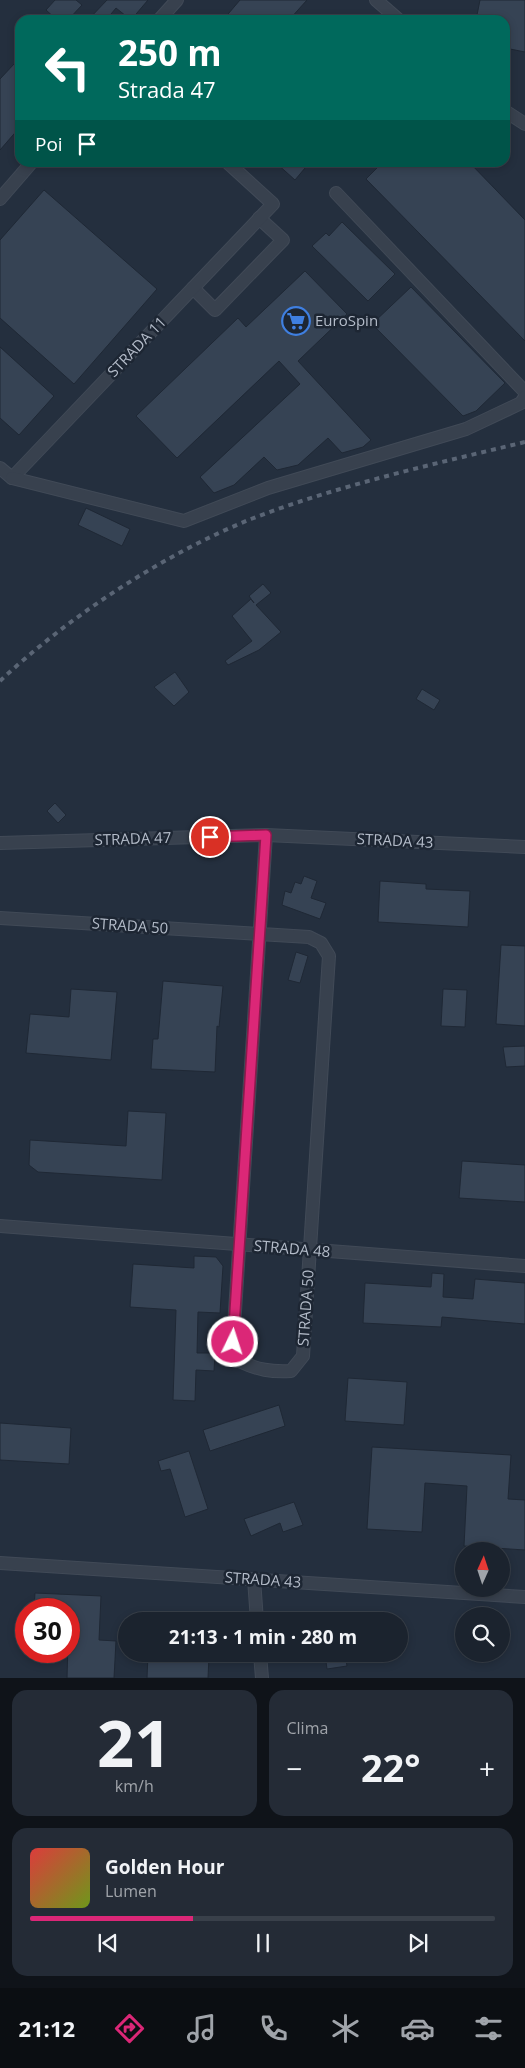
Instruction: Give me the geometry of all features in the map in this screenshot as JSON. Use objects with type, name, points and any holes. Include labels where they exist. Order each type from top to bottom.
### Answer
[{"type":"street","points":[[164,15],[177,0]]},
{"type":"street","points":[[376,0],[393,15]]},
{"type":"street","points":[[510,114],[525,124]]},
{"type":"street","points":[[0,199],[28,167]]},
{"type":"street","name":"STRADA 11","points":[[12,478],[273,204],[232,167]]},
{"type":"street","points":[[336,193],[525,392]]},
{"type":"street","points":[[193,288],[215,310],[283,240],[260,218]]},
{"type":"street","points":[[0,468],[12,478],[184,521],[268,488],[466,430],[521,403],[525,398]]},
{"type":"street","name":"STRADA 47","points":[[0,843],[266,835]]},
{"type":"street","name":"STRADA 43","points":[[266,835],[525,847]]},
{"type":"street","name":"STRADA 50","points":[[0,918],[260,934],[309,937],[321,943],[329,956],[303,1356],[291,1371],[270,1372],[256,1370],[240,1362],[233,1342],[240,1244],[260,934],[266,835]]},
{"type":"street","name":"STRADA 48","points":[[0,1226],[525,1266]]},
{"type":"street","name":"STRADA 43","points":[[0,1563],[525,1597]]},
{"type":"street","points":[[254,1579],[257,1612]]},
{"type":"street","points":[[261,1662],[262,1678]]},
{"type":"building","points":[[55,0],[76,0],[82,5],[73,15],[52,15],[46,10]]},
{"type":"building","points":[[107,0],[148,0],[135,15],[125,15],[116,8],[110,15],[93,15]]},
{"type":"building","points":[[240,0],[307,0],[294,15],[227,15]]},
{"type":"building","points":[[480,0],[525,0],[525,52],[510,49],[510,15],[477,15]]},
{"type":"building","points":[[15,65],[15,133],[0,150],[0,79]]},
{"type":"building","points":[[281,167],[306,167],[295,180]]},
{"type":"building","points":[[378,167],[474,167],[525,220],[525,341],[366,179]]},
{"type":"building","points":[[44,190],[157,289],[74,384],[0,318],[0,240]]},
{"type":"building","points":[[342,222],[395,274],[368,301],[312,246],[326,233],[329,236]]},
{"type":"building","points":[[305,271],[347,314],[298,361],[371,440],[363,447],[342,453],[328,438],[298,465],[277,470],[264,457],[234,485],[214,493],[200,477],[300,384],[279,361],[177,458],[136,416],[238,318],[246,327]]},
{"type":"building","points":[[411,287],[505,383],[476,411],[463,416],[372,324]]},
{"type":"building","points":[[0,347],[54,396],[19,435],[0,418]]},
{"type":"building","points":[[86,508],[130,529],[122,546],[78,525]]},
{"type":"building","points":[[263,584],[271,593],[256,605],[281,632],[259,650],[228,665],[225,661],[252,641],[232,616],[251,599],[254,603],[249,596]]},
{"type":"building","points":[[175,672],[189,692],[174,706],[154,687]]},
{"type":"building","points":[[422,689],[440,700],[434,710],[416,699]]},
{"type":"building","points":[[55,803],[66,815],[58,823],[47,811]]},
{"type":"building","points":[[304,876],[317,881],[311,898],[326,903],[320,919],[282,905],[285,891],[291,893],[295,882],[301,884]]},
{"type":"building","points":[[380,881],[426,884],[426,889],[470,891],[468,927],[378,922]]},
{"type":"building","points":[[501,945],[525,946],[525,1026],[496,1024]]},
{"type":"building","points":[[296,952],[308,956],[300,983],[288,980]]},
{"type":"building","points":[[163,981],[223,986],[219,1027],[217,1026],[215,1072],[151,1069],[153,1039],[158,1039]]},
{"type":"building","points":[[71,989],[117,992],[111,1060],[26,1053],[30,1014],[69,1017]]},
{"type":"building","points":[[443,989],[467,990],[465,1027],[441,1026]]},
{"type":"building","points":[[525,1046],[525,1066],[506,1067],[503,1047]]},
{"type":"building","points":[[128,1111],[166,1113],[162,1180],[38,1172],[29,1165],[30,1140],[126,1146]]},
{"type":"building","points":[[462,1161],[525,1165],[525,1202],[459,1198]]},
{"type":"building","points":[[194,1256],[216,1257],[223,1266],[220,1313],[198,1312],[197,1353],[215,1353],[214,1371],[196,1370],[195,1401],[173,1400],[176,1310],[130,1307],[133,1264],[194,1268]]},
{"type":"building","points":[[432,1273],[444,1274],[443,1297],[473,1299],[475,1279],[525,1283],[525,1324],[442,1317],[441,1327],[363,1323],[365,1283],[431,1287]]},
{"type":"building","points":[[348,1378],[407,1382],[404,1425],[345,1421]]},
{"type":"building","points":[[279,1405],[285,1426],[210,1451],[203,1430]]},
{"type":"building","points":[[0,1423],[71,1428],[69,1464],[0,1460]]},
{"type":"building","points":[[372,1447],[511,1455],[508,1499],[525,1500],[525,1550],[510,1549],[510,1542],[464,1542],[467,1486],[425,1483],[422,1532],[367,1529]]},
{"type":"building","points":[[189,1451],[208,1509],[185,1517],[170,1469],[161,1471],[158,1461]]},
{"type":"building","points":[[294,1502],[303,1525],[283,1532],[280,1523],[251,1536],[244,1519]]},
{"type":"building","points":[[35,1593],[101,1596],[99,1640],[116,1641],[114,1678],[67,1678],[67,1663],[80,1663],[80,1598],[35,1598]]},
{"type":"building","points":[[148,1662],[209,1662],[208,1678],[147,1678]]},
{"type":"building","points":[[326,1662],[346,1662],[347,1666],[327,1669]]},
{"type":"railway","points":[[0,681],[56,634],[118,589],[218,533],[284,507],[352,485],[525,442]]},
{"type":"place","name":"EuroSpin","points":[[296,321]]},
{"type":"route","points":[[210,837],[266,835],[233,1342]]}]
